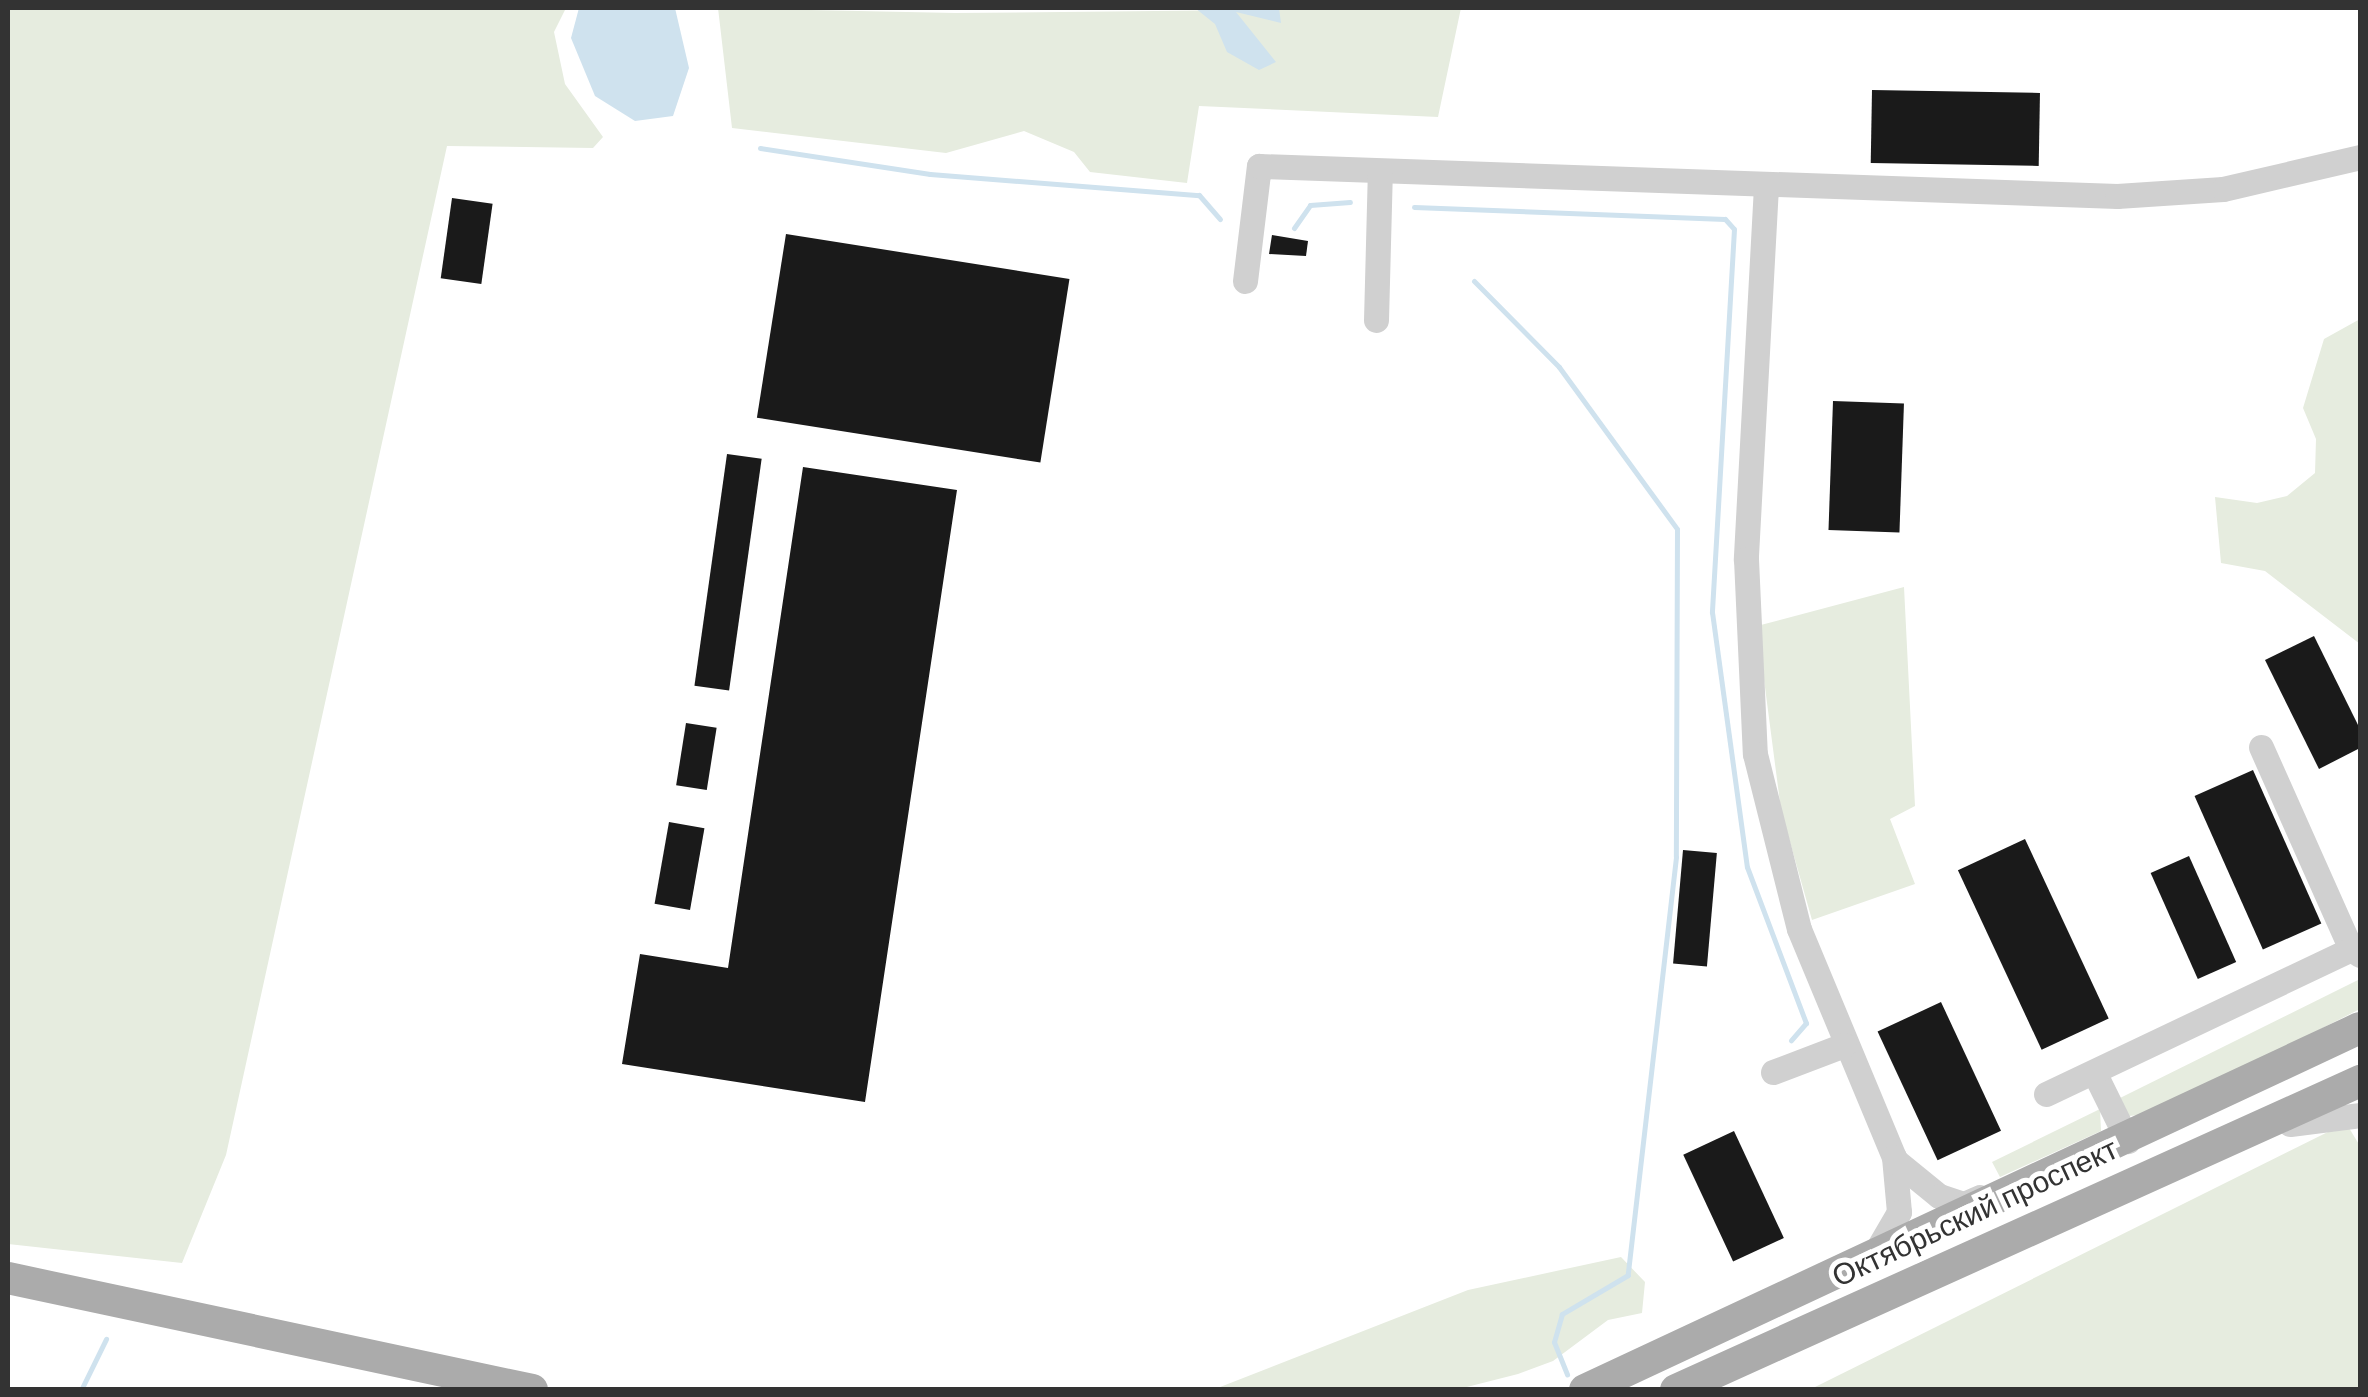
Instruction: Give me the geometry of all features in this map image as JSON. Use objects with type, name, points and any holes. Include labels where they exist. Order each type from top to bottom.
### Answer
[{"type":"main road","name":"Октябрьский проспект","points":[[1586,1390],[1834,1280],[2314,1053],[2360,1025]]},
{"type":"main road","name":"Октябрьский проспект","points":[[1676,1390],[2217,1142],[2360,1081]]},
{"type":"main road","points":[[8,1278],[532,1390]]},
{"type":"lane","points":[[1245,281],[1259,166],[1766,186],[2175,195],[2360,157]]},
{"type":"lane","points":[[1376,320],[1380,172]]},
{"type":"lane","points":[[1766,186],[1746,559],[1750,704],[1776,857],[1844,1044],[1894,1158],[1901,1195],[1891,1237],[1834,1280]]},
{"type":"lane","points":[[2046,1094],[2356,952],[2261,746]]},
{"type":"lane","points":[[1772,1072],[1844,1044]]},
{"type":"lane","points":[[2094,1072],[2128,1140]]},
{"type":"lane","points":[[2217,1142],[2333,1114],[2360,1114]]},
{"type":"lane","points":[[1894,1158],[1924,1190],[1964,1204],[2079,1151],[2094,1157]]},
{"type":"shaded area","points":[[8,8],[566,8],[554,32],[565,84],[603,137],[593,148],[447,146],[226,1155],[182,1263],[8,1244]]},
{"type":"shaded area","points":[[718,8],[955,13],[1461,8],[1438,117],[1199,106],[1187,183],[1090,172],[1074,152],[1024,131],[946,153],[732,128]]},
{"type":"shaded area","points":[[2360,319],[2360,644],[2265,571],[2221,563],[2215,497],[2257,503],[2287,496],[2315,473],[2316,439],[2303,408],[2324,339]]},
{"type":"shaded area","points":[[1904,587],[1915,806],[1890,819],[1915,884],[1812,920],[1781,810],[1757,626]]},
{"type":"shaded area","points":[[2360,979],[2360,1009],[2275,1052],[2139,1115],[2129,1116],[2118,1099]]},
{"type":"shaded area","points":[[2100,1109],[2101,1131],[2000,1177],[1992,1162]]},
{"type":"shaded area","points":[[2346,1123],[2360,1146],[2360,1389],[1809,1390]]},
{"type":"shaded area","points":[[1621,1257],[1645,1282],[1642,1313],[1608,1320],[1553,1361],[1518,1374],[1455,1390],[1215,1389],[1468,1290]]},
{"type":"water","points":[[579,8],[675,8],[689,68],[673,116],[635,121],[595,96],[571,38]]},
{"type":"water","points":[[1195,8],[1279,8],[1281,23],[1236,12],[1276,62],[1259,70],[1227,52],[1215,24]]},
{"type":"building","points":[[1872,90],[2040,93],[2039,166],[1871,163]]},
{"type":"building","points":[[452,198],[493,204],[481,284],[441,278]]},
{"type":"building","points":[[786,234],[1069,279],[1040,463],[757,418]]},
{"type":"building","points":[[1272,235],[1308,241],[1306,256],[1269,254]]},
{"type":"building","points":[[1833,401],[1904,403],[1899,532],[1828,530]]},
{"type":"building","points":[[727,454],[762,459],[729,691],[694,686]]},
{"type":"building","points":[[803,467],[957,490],[865,1102],[622,1064],[640,954],[728,968]]},
{"type":"building","points":[[2314,636],[2360,729],[2360,748],[2319,769],[2265,660]]},
{"type":"building","points":[[686,723],[717,728],[707,790],[676,785]]},
{"type":"building","points":[[2253,770],[2321,923],[2263,950],[2195,796]]},
{"type":"building","points":[[669,822],[704,828],[690,910],[655,904]]},
{"type":"building","points":[[2025,839],[2109,1018],[2042,1050],[1958,870]]},
{"type":"building","points":[[1683,850],[1717,853],[1707,967],[1673,964]]},
{"type":"building","points":[[2189,856],[2236,962],[2198,979],[2151,873]]},
{"type":"building","points":[[1941,1002],[2001,1131],[1938,1160],[1878,1032]]},
{"type":"building","points":[[1734,1131],[1784,1238],[1733,1262],[1683,1155]]},
{"type":"waterway","points":[[760,148],[930,174],[1199,195],[1220,219]]},
{"type":"waterway","points":[[1294,228],[1310,205],[1350,202]]},
{"type":"waterway","points":[[1414,207],[1725,219],[1734,229],[1712,612],[1747,867],[1806,1023],[1791,1040]]},
{"type":"waterway","points":[[1474,281],[1559,367],[1677,529],[1676,857],[1628,1275],[1562,1314],[1554,1342],[1567,1375]]},
{"type":"waterway","points":[[81,1390],[106,1339]]}]
